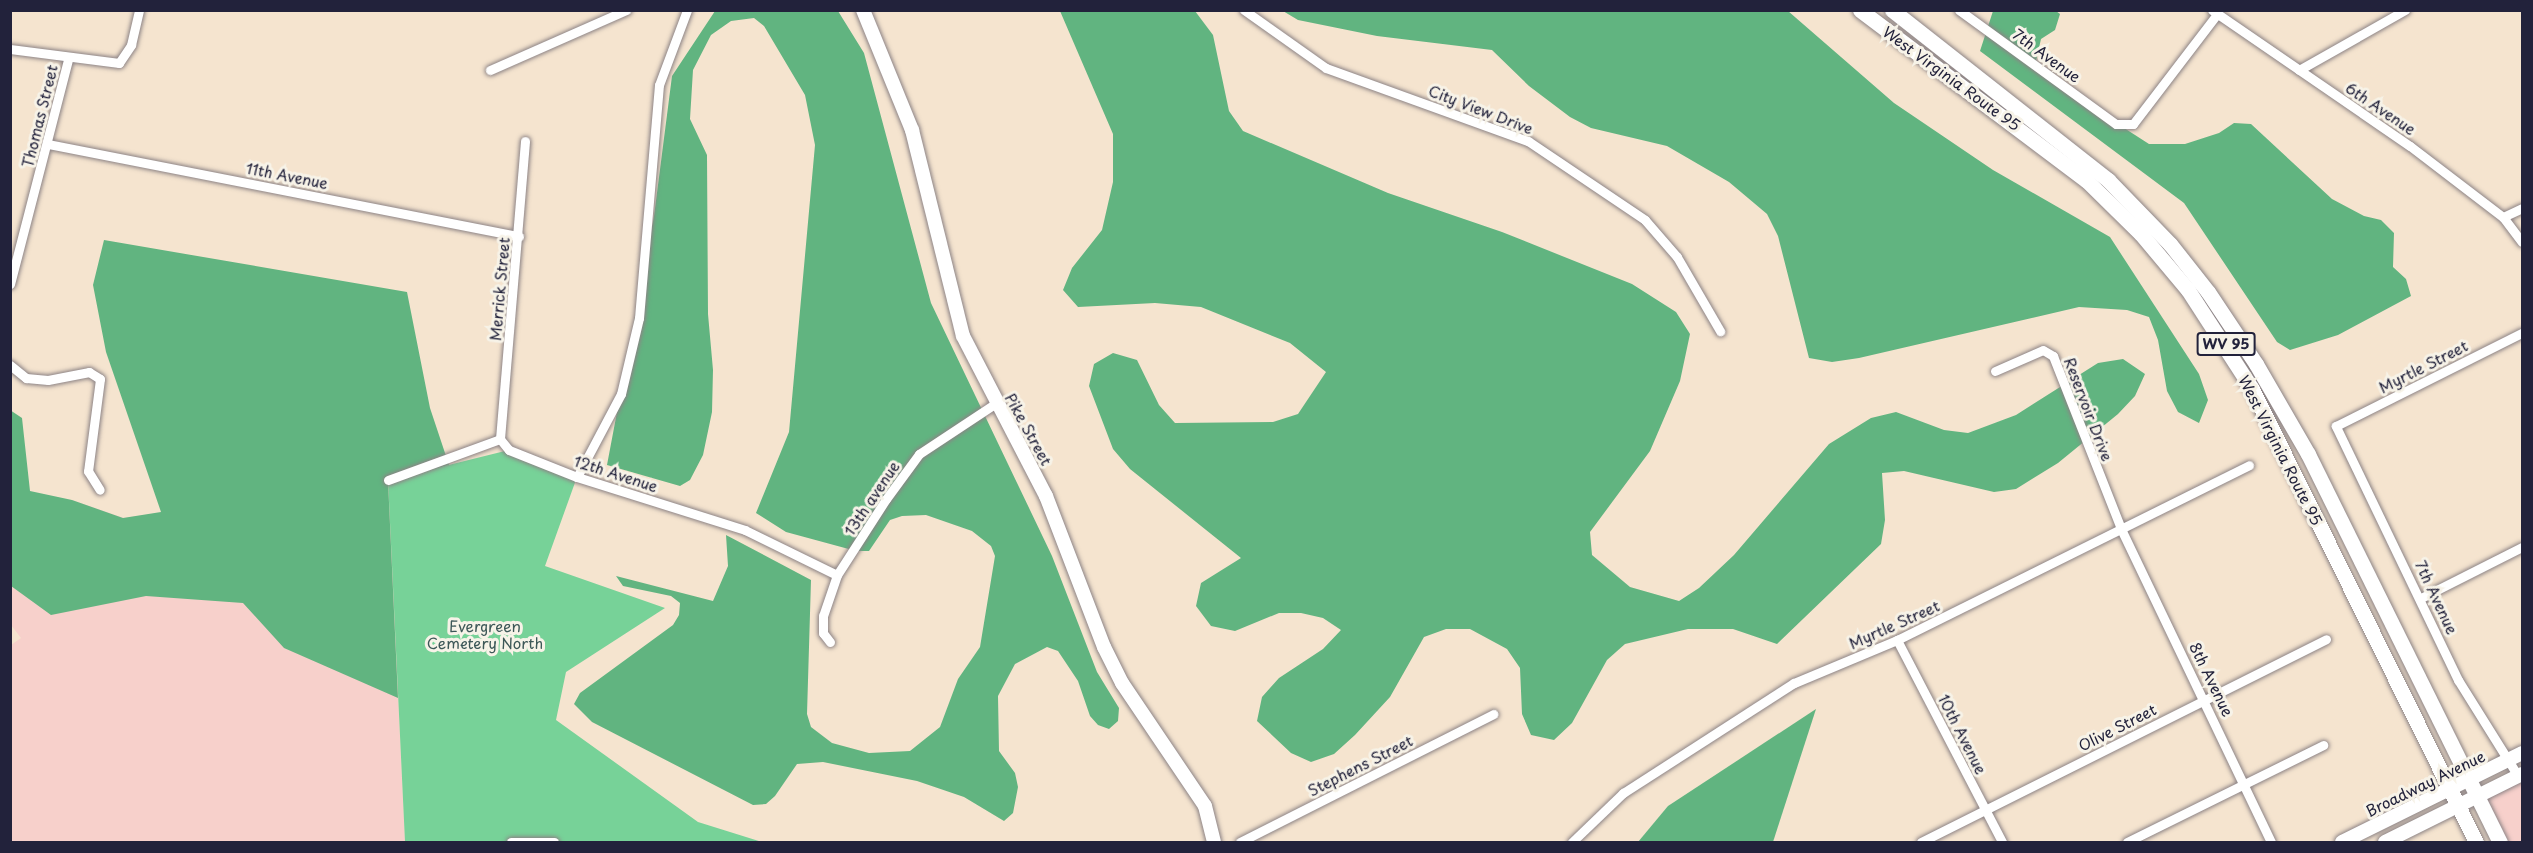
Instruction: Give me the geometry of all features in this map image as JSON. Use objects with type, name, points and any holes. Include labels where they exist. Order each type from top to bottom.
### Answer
[{"type":"main road","name":"Pike Street","points":[[863,10],[912,130],[963,336],[1046,496],[1104,647],[1122,683],[1205,806],[1214,843]]},
{"type":"main road","name":"West Virginia Route 95","points":[[1860,10],[2073,169],[2128,219],[2188,290],[2222,338],[2256,398],[2476,843]]},
{"type":"main road","name":"West Virginia Route 95","points":[[1892,10],[2108,180],[2170,244],[2208,292],[2299,437],[2500,843]]},
{"type":"main road","name":"Broadway Avenue","points":[[2345,842],[2516,756]]},
{"type":"main road","points":[[2385,843],[2520,775]]},
{"type":"street","name":"Thomas Street","points":[[10,284],[48,144],[68,59],[119,63],[130,45],[139,10]]},
{"type":"street","points":[[490,70],[626,10]]},
{"type":"street","points":[[577,477],[621,394],[639,318],[659,85],[687,10]]},
{"type":"street","name":"City View Drive","points":[[1244,10],[1326,68],[1528,141],[1645,220],[1677,257],[1720,331]]},
{"type":"street","name":"7th Avenue","points":[[1959,10],[2116,124],[2133,123],[2215,12]]},
{"type":"street","points":[[2299,70],[2404,10]]},
{"type":"street","name":"6th Avenue","points":[[2215,12],[2410,146],[2503,217],[2523,242]]},
{"type":"street","points":[[10,49],[68,59]]},
{"type":"street","name":"Merrick Street","points":[[500,439],[519,236],[525,141]]},
{"type":"street","name":"11th Avenue","points":[[48,144],[519,236]]},
{"type":"street","points":[[2503,217],[2523,208]]},
{"type":"street","name":"Myrtle Street","points":[[2337,426],[2523,333]]},
{"type":"street","name":"Reservoir Drive","points":[[1995,370],[2043,350],[2053,356],[2122,531]]},
{"type":"street","points":[[10,365],[26,378],[48,380],[89,372],[100,379],[88,471],[100,490]]},
{"type":"street","name":"13th avenue","points":[[830,642],[823,633],[823,616],[837,574],[919,454],[996,403]]},
{"type":"street","name":"7th Avenue","points":[[2337,426],[2421,598],[2458,680],[2516,756],[2520,775]]},
{"type":"street","points":[[388,480],[500,439]]},
{"type":"street","name":"12th Avenue","points":[[500,439],[509,450],[577,477],[625,489],[745,530],[837,574]]},
{"type":"street","name":"Myrtle Street","points":[[1572,843],[1623,793],[1794,683],[1897,640],[2122,531],[2249,465]]},
{"type":"street","name":"8th Avenue","points":[[2122,531],[2246,783],[2271,843]]},
{"type":"street","points":[[2421,598],[2523,547]]},
{"type":"street","name":"Olive Street","points":[[1921,843],[2326,639]]},
{"type":"street","name":"10th Avenue","points":[[1897,640],[2002,843]]},
{"type":"street","name":"Stephens Street","points":[[1239,843],[1493,714]]},
{"type":"street","points":[[2127,843],[2323,745]]},
{"type":"street","points":[[511,843],[554,843]]},
{"type":"shaded area","points":[[388,480],[405,842],[11,842],[11,645],[21,638],[11,625],[10,517],[72,500],[124,518]]},
{"type":"shaded area","points":[[2522,776],[2522,842],[2503,842],[2480,796]]},
{"type":"green space","points":[[715,11],[838,11],[864,53],[931,303],[1052,556],[1097,672],[1119,708],[1118,721],[1109,729],[1098,725],[1090,716],[1078,681],[1058,651],[1047,647],[1015,664],[998,696],[999,751],[1015,773],[1018,787],[1013,813],[1004,821],[964,797],[917,781],[823,762],[797,764],[775,796],[766,804],[753,805],[592,722],[574,704],[580,693],[673,625],[679,615],[680,603],[671,596],[623,586],[616,576],[713,601],[728,566],[726,535],[811,580],[807,714],[811,727],[832,743],[869,753],[910,751],[940,727],[958,679],[980,647],[995,556],[991,546],[972,531],[926,515],[902,516],[890,520],[869,551],[856,551],[786,532],[756,513],[789,432],[815,145],[805,95],[764,26],[754,18],[731,21],[711,35],[693,70],[690,119],[707,155],[708,314],[713,370],[712,412],[703,455],[690,480],[680,486],[607,465],[654,216],[672,76]]},
{"type":"green space","points":[[1060,11],[1195,11],[1213,35],[1229,111],[1243,131],[1388,193],[1502,232],[1632,284],[1676,312],[1690,334],[1680,381],[1650,451],[1590,532],[1592,555],[1630,587],[1679,601],[1699,588],[1734,555],[1829,444],[1871,418],[1896,412],[1944,430],[1968,433],[2016,415],[2098,363],[2123,359],[2145,374],[2135,396],[2118,414],[2058,463],[2016,489],[1994,492],[1904,471],[1882,473],[1885,520],[1881,544],[1777,644],[1733,629],[1688,629],[1625,644],[1607,660],[1572,723],[1554,740],[1531,735],[1522,714],[1520,668],[1507,649],[1470,629],[1446,629],[1424,637],[1390,697],[1355,735],[1334,754],[1311,762],[1291,753],[1257,721],[1262,697],[1279,678],[1323,649],[1341,630],[1323,618],[1301,613],[1279,613],[1235,631],[1211,626],[1196,606],[1201,583],[1241,558],[1130,469],[1113,449],[1089,386],[1094,364],[1113,353],[1137,360],[1159,405],[1175,423],[1273,422],[1298,414],[1326,372],[1290,343],[1201,307],[1155,303],[1078,307],[1063,290],[1072,268],[1102,230],[1113,182],[1113,134]]},
{"type":"green space","points":[[1283,11],[1788,11],[1894,103],[1993,170],[2110,237],[2199,374],[2208,400],[2199,423],[2178,412],[2167,391],[2158,340],[2149,317],[2127,310],[2079,307],[1859,358],[1832,362],[1809,358],[1778,236],[1767,214],[1729,182],[1667,146],[1591,128],[1570,117],[1529,86],[1492,50],[1377,36],[1298,20]]},
{"type":"green space","points":[[1993,11],[2056,11],[2060,14],[2055,30],[2041,39],[2034,70],[2149,144],[2185,144],[2219,133],[2234,123],[2251,124],[2332,199],[2364,216],[2381,220],[2394,233],[2393,267],[2406,279],[2411,296],[2338,335],[2290,350],[2277,342],[2184,203],[1980,51]]},
{"type":"green space","points":[[104,240],[407,292],[430,408],[449,465],[388,481],[398,698],[284,648],[243,603],[146,596],[51,615],[11,586],[10,410],[22,418],[30,491],[72,500],[123,518],[161,512],[106,352],[93,285]]},
{"type":"green space","name":"Evergreen Cemetery North","points":[[509,450],[577,477],[545,566],[665,608],[566,672],[556,720],[698,822],[762,842],[405,842],[388,480]]},
{"type":"green space","points":[[1816,709],[1773,842],[1638,842],[1668,806]]}]
